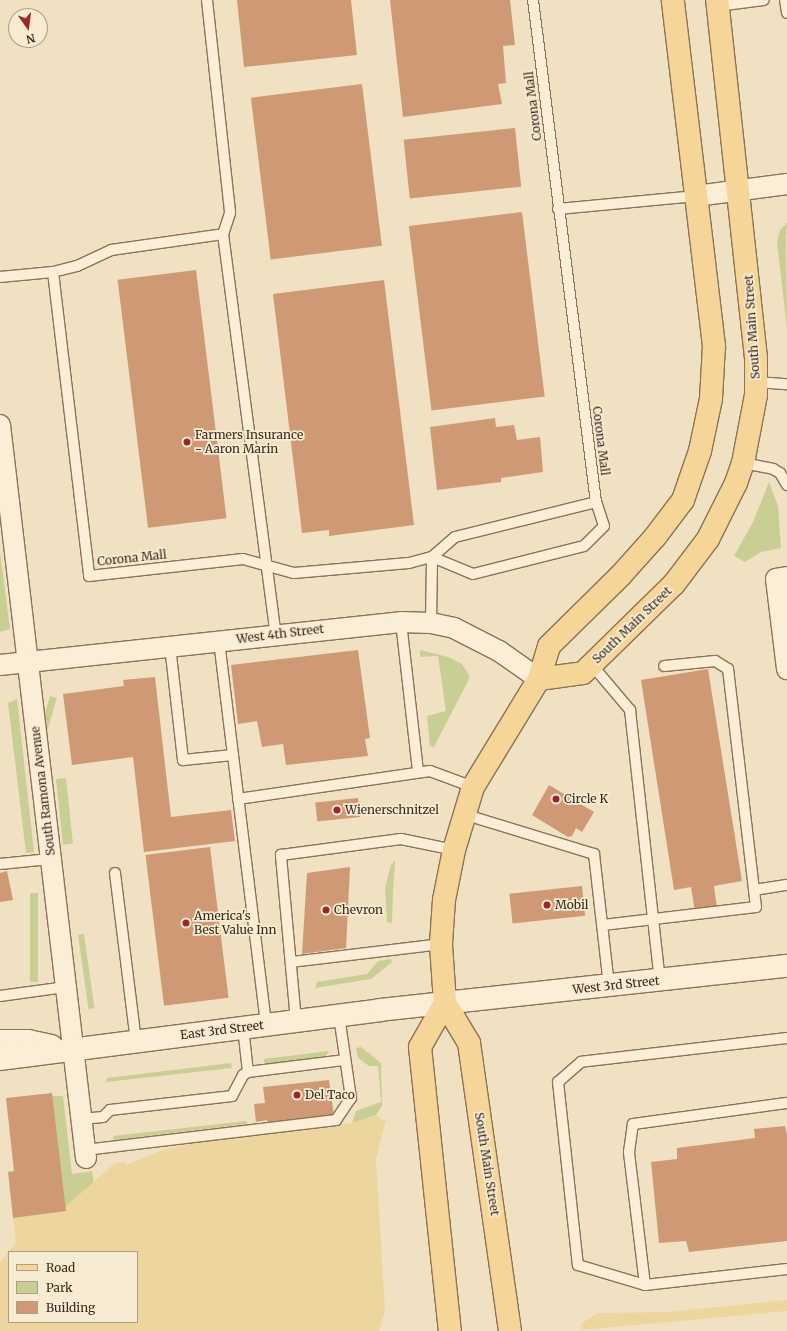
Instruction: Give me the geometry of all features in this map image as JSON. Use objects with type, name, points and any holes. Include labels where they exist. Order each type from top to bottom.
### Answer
[{"type":"main road","name":"South Main Street","points":[[510,1331],[469,1043],[445,1003],[440,944],[444,900],[463,814],[473,787],[539,679],[549,646],[621,575],[655,537],[683,500],[700,451],[712,399],[714,346],[673,0]]},
{"type":"main road","name":"South Main Street","points":[[539,679],[583,673],[674,584],[694,560],[718,519],[742,463],[751,425],[756,382],[753,314],[717,3]]},
{"type":"main road","points":[[445,1003],[420,1047],[450,1331]]},
{"type":"street","points":[[696,196],[738,192],[787,184]]},
{"type":"street","name":"South Ramona Avenue","points":[[0,425],[3,468],[28,662],[66,987],[67,1050],[81,1119],[85,1154]]},
{"type":"street","points":[[782,578],[787,669]]},
{"type":"street","name":"West 4th Street","points":[[4,664],[276,634],[401,622],[431,623],[454,628],[482,640],[539,679]]},
{"type":"street","name":"West 3rd Street","points":[[445,1003],[787,966]]},
{"type":"street","name":"East 3rd Street","points":[[0,1059],[243,1027],[445,1003]]},
{"type":"street","points":[[0,1041],[28,1041],[67,1050]]},
{"type":"lane","points":[[207,0],[230,213],[223,234],[276,634]]},
{"type":"lane","name":"Corona Mall","points":[[53,272],[89,576],[243,559],[294,574],[409,562],[432,557],[456,537],[596,502],[558,209],[533,0]]},
{"type":"lane","points":[[717,3],[764,0]]},
{"type":"lane","points":[[785,0],[787,13]]},
{"type":"lane","points":[[558,209],[696,196]]},
{"type":"lane","points":[[0,277],[53,272],[77,266],[110,250],[223,234]]},
{"type":"lane","points":[[756,382],[787,384]]},
{"type":"lane","points":[[742,463],[773,469],[780,473],[787,485]]},
{"type":"lane","points":[[431,623],[432,557],[473,574],[584,546],[604,526],[596,502]]},
{"type":"lane","points":[[401,622],[418,772]]},
{"type":"lane","points":[[219,641],[266,1025]]},
{"type":"lane","points":[[170,646],[183,760],[233,755]]},
{"type":"lane","points":[[603,925],[756,908],[728,669],[716,660],[664,666]]},
{"type":"lane","points":[[592,665],[630,710],[660,980]]},
{"type":"lane","points":[[238,799],[430,771],[473,787]]},
{"type":"lane","points":[[463,814],[594,854],[609,985]]},
{"type":"lane","points":[[296,1021],[281,855],[401,839],[454,850]]},
{"type":"lane","points":[[0,864],[50,859]]},
{"type":"lane","points":[[115,873],[136,1041]]},
{"type":"lane","points":[[754,890],[787,885]]},
{"type":"lane","points":[[291,962],[440,944]]},
{"type":"lane","points":[[0,996],[66,987]]},
{"type":"lane","points":[[85,1154],[336,1120],[351,1098],[339,1016]]},
{"type":"lane","points":[[243,1027],[248,1072]]},
{"type":"lane","points":[[787,1038],[581,1062],[558,1082],[578,1265],[645,1285],[787,1269]]},
{"type":"lane","points":[[81,1119],[102,1117],[110,1110],[232,1096],[243,1075],[248,1072],[345,1060]]},
{"type":"lane","points":[[645,1285],[629,1152],[633,1124],[787,1103]]},
{"type":"green space","points":[[787,223],[787,328],[777,242],[780,230]]},
{"type":"green space","points":[[769,482],[778,506],[781,548],[761,552],[745,562],[734,556],[753,522]]},
{"type":"green space","points":[[0,552],[10,629],[0,632]]},
{"type":"green space","points":[[420,650],[448,657],[462,664],[470,677],[434,747],[430,746],[427,716],[446,711],[438,656],[420,657]]},
{"type":"green space","points":[[50,696],[57,698],[38,763],[31,761]]},
{"type":"green space","points":[[17,699],[34,852],[26,853],[8,703]]},
{"type":"green space","points":[[66,778],[73,844],[63,845],[56,779]]},
{"type":"green space","points":[[395,860],[392,923],[387,922],[385,888],[391,865]]},
{"type":"green space","points":[[30,893],[38,893],[38,982],[30,982]]},
{"type":"green space","points":[[84,934],[94,1008],[88,1009],[78,935]]},
{"type":"green space","points":[[391,959],[392,962],[371,979],[315,988],[317,982],[367,974],[378,961]]},
{"type":"green space","points":[[361,1047],[381,1063],[382,1106],[376,1115],[352,1123],[356,1111],[381,1102],[378,1066],[369,1066],[358,1058],[356,1048]]},
{"type":"green space","points":[[329,1051],[326,1056],[266,1064],[264,1062],[264,1059]]},
{"type":"green space","points":[[231,1063],[232,1068],[106,1082],[107,1078]]},
{"type":"green space","points":[[52,1096],[63,1096],[72,1174],[92,1171],[94,1184],[65,1207]]},
{"type":"green space","points":[[246,1121],[247,1124],[114,1140],[113,1136]]},
{"type":"sand","points":[[376,1115],[383,1120],[386,1120],[376,1159],[385,1311],[379,1331],[0,1331],[0,1263],[8,1252],[8,1323],[138,1323],[138,1251],[9,1251],[16,1242],[13,1218],[65,1211],[65,1207],[115,1163],[125,1162],[126,1165],[160,1151],[198,1142],[352,1123]]},
{"type":"sand","points":[[787,1300],[787,1311],[582,1330],[581,1324],[597,1313],[668,1312]]},
{"type":"building","points":[[237,0],[351,0],[357,55],[244,67]]},
{"type":"building","points":[[390,0],[510,0],[515,45],[503,46],[506,83],[498,84],[502,104],[403,117]]},
{"type":"building","points":[[362,84],[382,246],[271,259],[251,98]]},
{"type":"building","points":[[515,128],[521,187],[410,198],[404,140]]},
{"type":"building","points":[[522,212],[545,397],[432,411],[409,226]]},
{"type":"building","points":[[196,270],[226,518],[148,528],[118,280]]},
{"type":"building","points":[[384,280],[414,525],[329,536],[329,530],[302,533],[273,294]]},
{"type":"building","points":[[495,418],[496,427],[514,425],[517,440],[540,437],[543,472],[501,478],[501,482],[437,490],[430,427]]},
{"type":"building","points":[[358,650],[370,738],[365,739],[368,756],[286,765],[283,744],[262,747],[257,721],[238,724],[231,665]]},
{"type":"building","points":[[708,669],[742,881],[714,886],[717,909],[695,912],[691,887],[674,890],[641,680]]},
{"type":"building","points":[[155,677],[171,817],[231,810],[235,841],[144,852],[133,757],[72,765],[63,694],[124,686],[123,680]]},
{"type":"building","name":"Circle K","points":[[549,785],[594,812],[582,832],[576,828],[572,836],[568,837],[532,815]]},
{"type":"building","name":"Wienerschnitzel","points":[[358,798],[360,817],[317,821],[315,802]]},
{"type":"building","name":"America's Best Value Inn","points":[[210,847],[229,998],[164,1006],[145,855]]},
{"type":"building","name":"Chevron","points":[[350,867],[346,948],[302,954],[307,873]]},
{"type":"building","points":[[7,871],[13,900],[0,902],[0,873]]},
{"type":"building","name":"Mobil","points":[[582,886],[585,916],[513,923],[509,894]]},
{"type":"building","name":"Del Taco","points":[[329,1080],[334,1116],[268,1124],[267,1120],[256,1122],[254,1104],[265,1103],[263,1087]]},
{"type":"building","points":[[52,1093],[66,1211],[13,1218],[8,1172],[14,1171],[6,1098]]},
{"type":"building","points":[[785,1126],[787,1135],[787,1241],[689,1252],[686,1241],[659,1243],[651,1162],[677,1159],[677,1148],[755,1138],[754,1129]]},
{"type":"place","name":"Farmers Insurance - Aaron Marin","points":[[187,442]]},
{"type":"place","name":"Circle K","points":[[556,799]]},
{"type":"place","name":"Wienerschnitzel","points":[[337,810]]},
{"type":"place","name":"Mobil","points":[[547,905]]},
{"type":"place","name":"Chevron","points":[[326,910]]},
{"type":"place","name":"America's Best Value Inn","points":[[186,923]]},
{"type":"place","name":"Del Taco","points":[[297,1095]]}]
